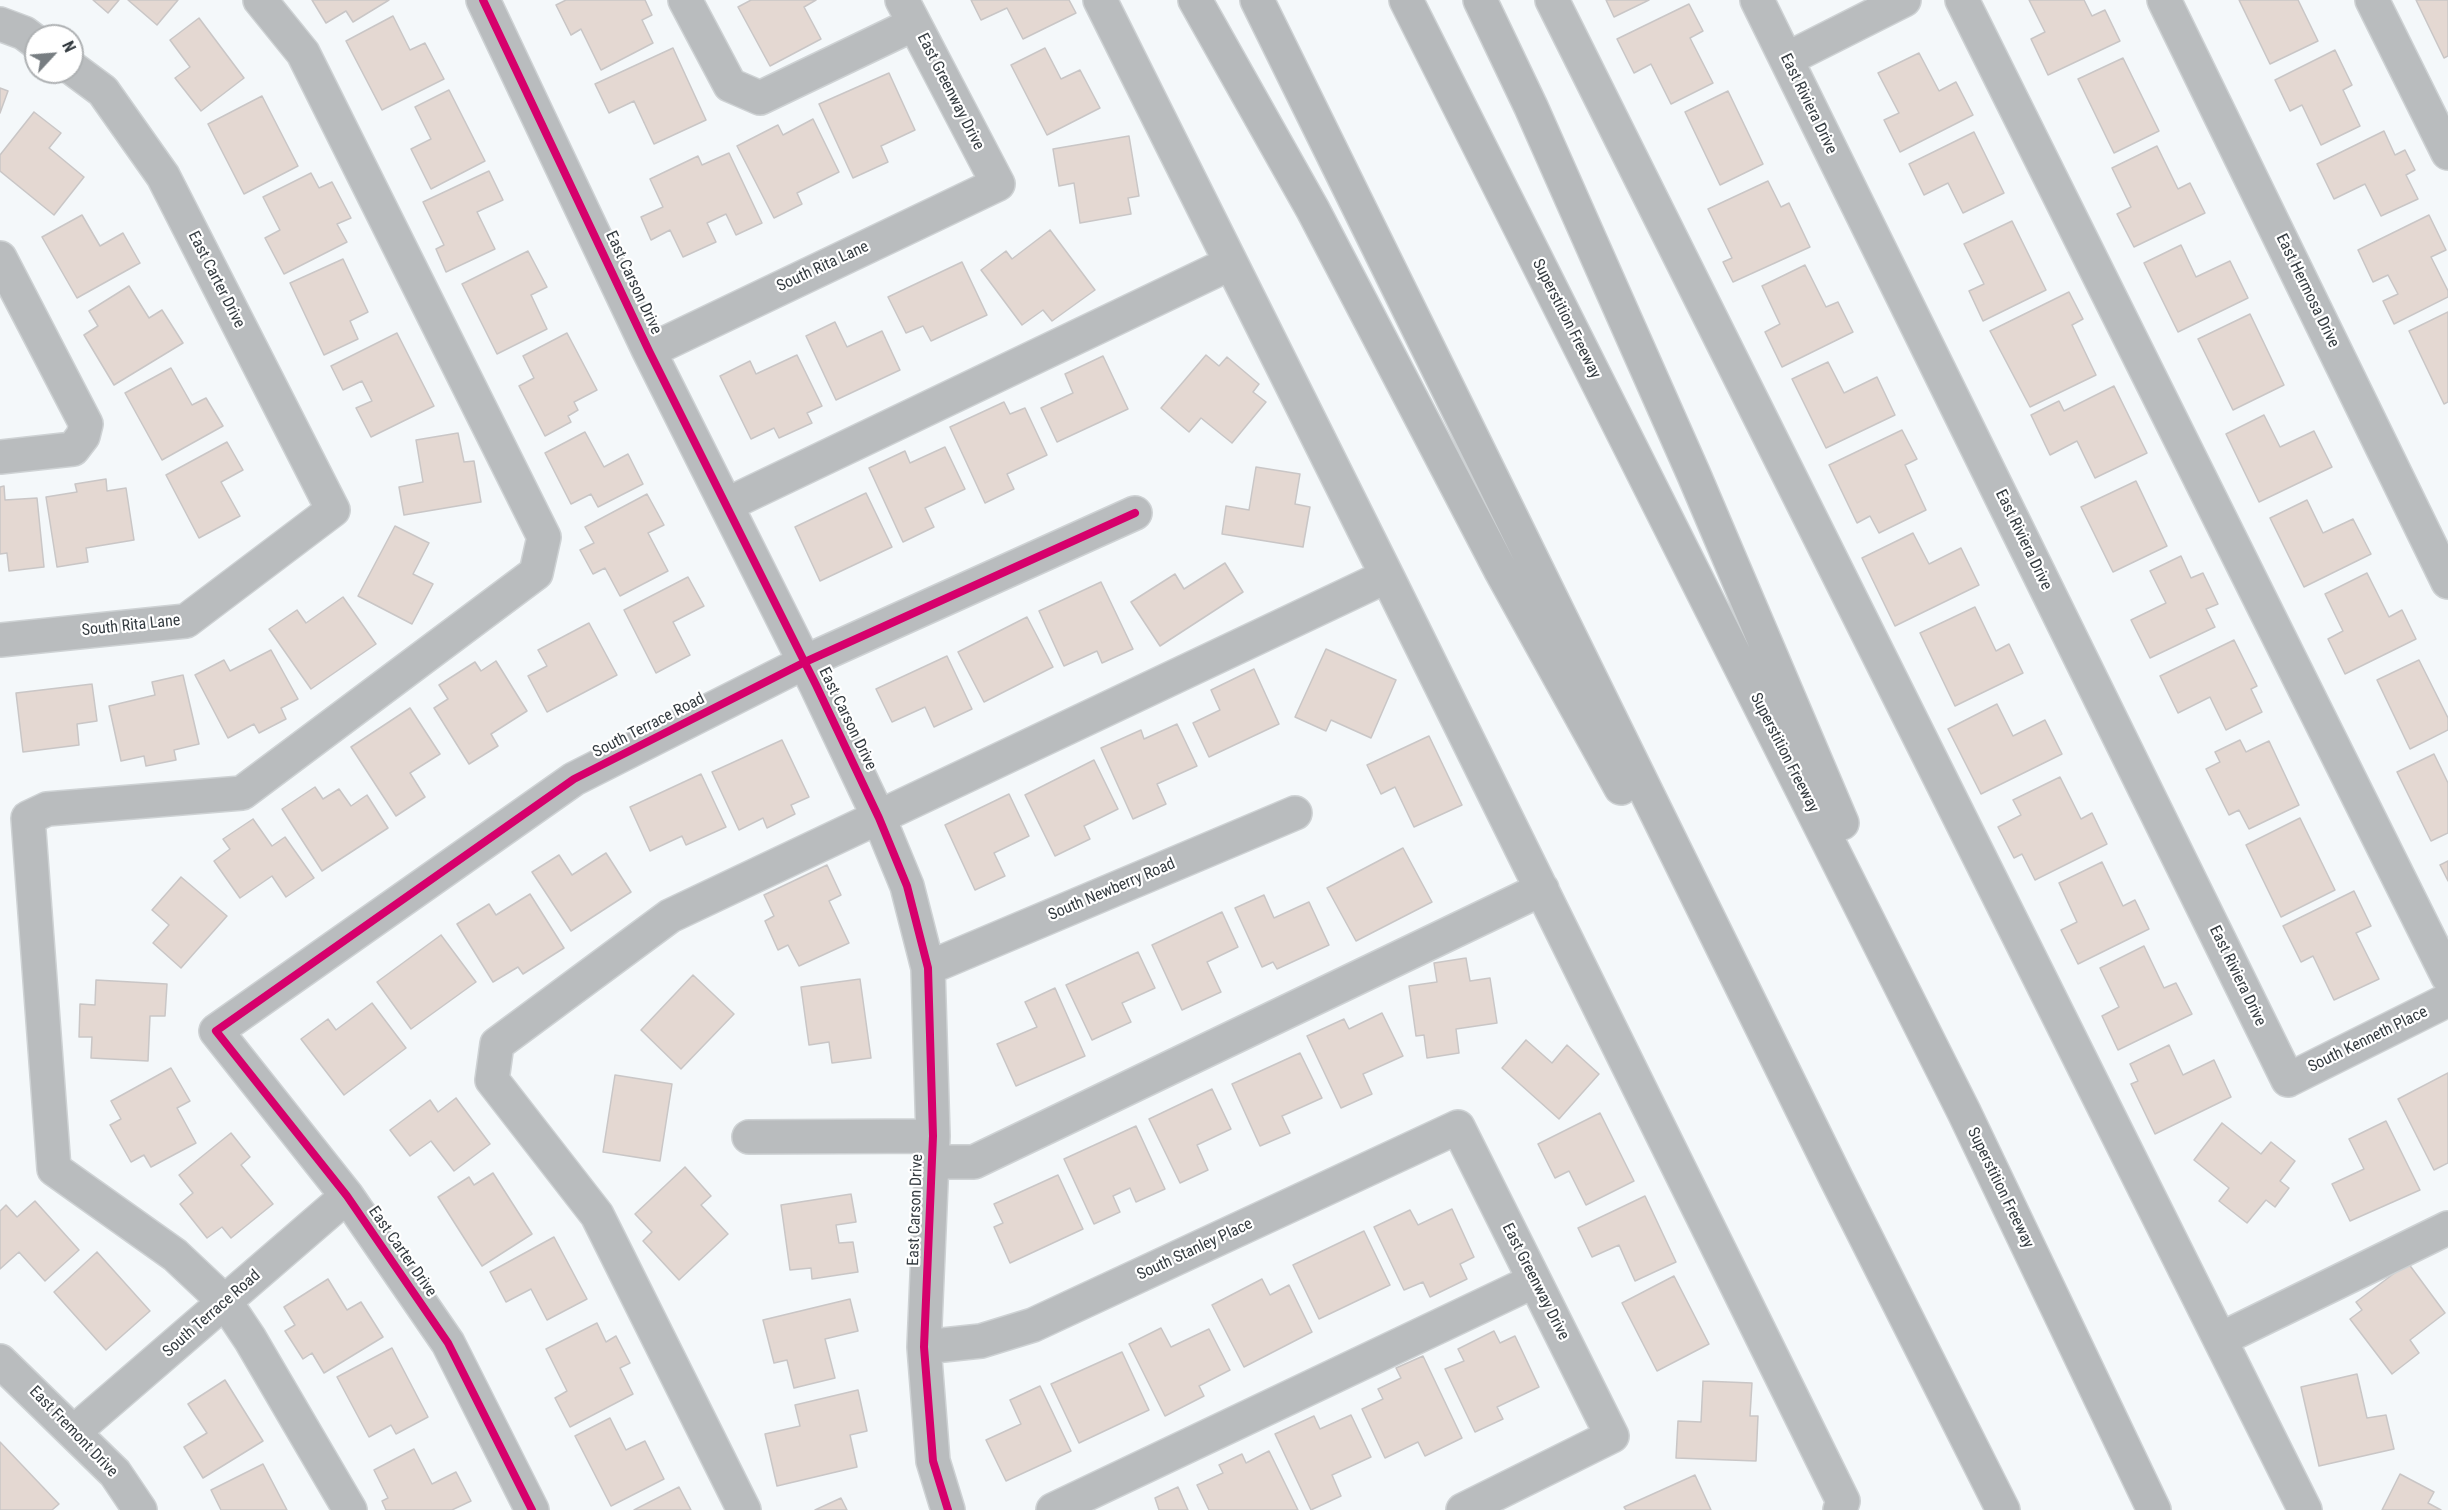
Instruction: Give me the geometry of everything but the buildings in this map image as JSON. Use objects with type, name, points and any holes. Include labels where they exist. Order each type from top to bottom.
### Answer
[{"type":"highway","points":[[1195,0],[1313,210],[1500,569],[1836,1178]]},
{"type":"highway","points":[[1257,0],[1836,1178],[2003,1510]]},
{"type":"highway","name":"Superstition Freeway","points":[[1406,0],[1964,1112],[2154,1510]]},
{"type":"highway","points":[[1480,0],[1531,106],[1694,475],[1964,1112]]},
{"type":"street","points":[[260,0],[303,53],[544,537],[536,573],[242,793],[47,809],[28,818],[54,1169],[175,1256],[226,1303],[256,1348],[350,1510]]},
{"type":"street","name":"East Carson Drive","points":[[483,0],[649,351],[805,663],[879,818],[907,886],[928,968],[932,1149],[924,1347],[933,1461],[948,1510]]},
{"type":"street","points":[[685,0],[730,85],[760,98],[908,12]]},
{"type":"street","points":[[1100,0],[1843,1500],[1840,1510]]},
{"type":"street","points":[[1552,0],[2305,1510]]},
{"type":"street","name":"East Riviera Drive","points":[[1757,0],[2288,1080]]},
{"type":"street","points":[[1787,59],[1904,0]]},
{"type":"street","points":[[1962,0],[2448,977]]},
{"type":"street","name":"East Hermosa Drive","points":[[2164,0],[2448,582]]},
{"type":"street","points":[[2372,0],[2448,153]]},
{"type":"street","name":"East Greenway Drive","points":[[908,12],[998,184]]},
{"type":"street","points":[[0,24],[24,33]]},
{"type":"street","name":"East Carter Drive","points":[[84,77],[103,91],[163,176],[333,510]]},
{"type":"street","name":"South Rita Lane","points":[[649,351],[998,184]]},
{"type":"street","points":[[0,258],[86,424],[83,436],[73,448],[0,457]]},
{"type":"street","points":[[726,506],[1231,263]]},
{"type":"street","name":"South Rita Lane","points":[[0,640],[186,621],[333,510]]},
{"type":"street","name":"South Terrace Road","points":[[216,1031],[574,779],[805,663],[1135,513]]},
{"type":"street","points":[[744,1510],[597,1215],[492,1080],[497,1044],[670,916],[1387,576]]},
{"type":"street","name":"South Newberry Road","points":[[928,968],[1295,813]]},
{"type":"street","points":[[748,1137],[932,1149],[974,1162],[1542,889]]},
{"type":"street","name":"South Kenneth Place","points":[[2288,1080],[2448,1000]]},
{"type":"street","name":"East Carter Drive","points":[[216,1031],[347,1196],[448,1342],[532,1510]]},
{"type":"street","name":"East Greenway Drive","points":[[1458,1127],[1612,1436],[1463,1510]]},
{"type":"street","name":"South Stanley Place","points":[[924,1347],[981,1341],[1033,1325],[1458,1127]]},
{"type":"street","name":"South Terrace Road","points":[[75,1431],[226,1303],[347,1196]]},
{"type":"street","points":[[2221,1339],[2448,1228]]},
{"type":"street","points":[[1053,1510],[1534,1281]]},
{"type":"street","name":"East Fremont Drive","points":[[0,1360],[75,1431],[115,1473],[140,1510]]},
{"type":"cycle path","points":[[483,0],[649,351],[816,685],[879,818],[907,886],[928,968],[933,1136],[924,1347],[933,1461],[948,1510]]},
{"type":"cycle path","points":[[532,1510],[448,1343],[347,1196],[216,1031],[574,779],[805,662],[1135,513]]}]
